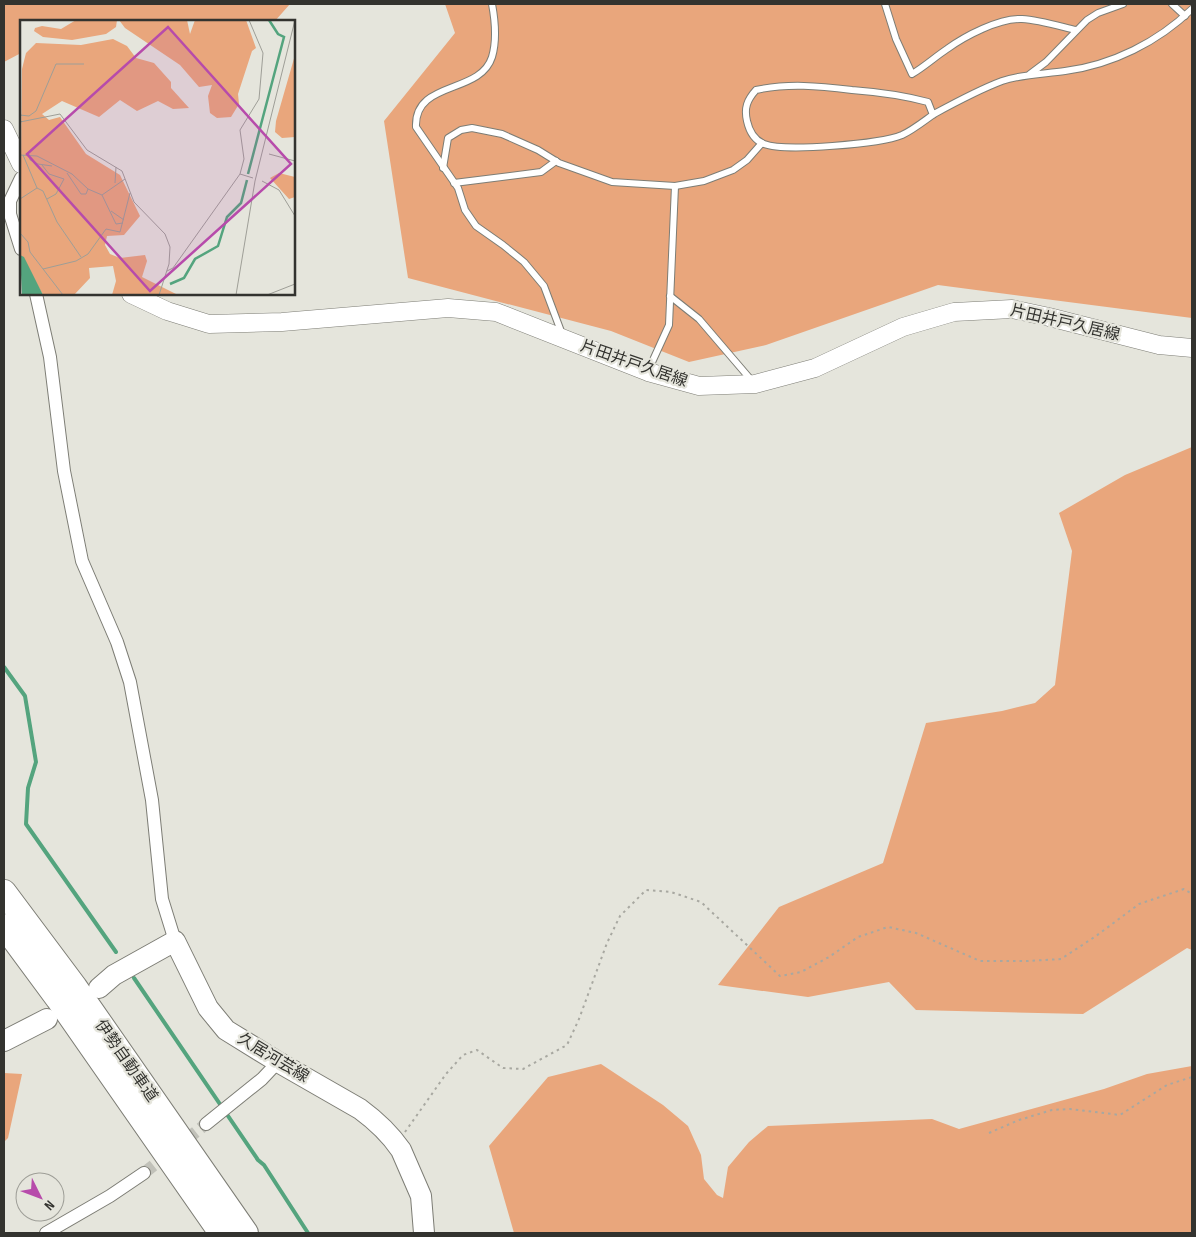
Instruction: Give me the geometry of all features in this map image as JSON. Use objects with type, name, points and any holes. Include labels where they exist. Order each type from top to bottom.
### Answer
[{"type":"highway","name":"伊勢自動車道","points":[[4,892],[75,987],[246,1233]]},
{"type":"highway","name":"伊勢自動車道","points":[[4,926],[58,999],[221,1233]]},
{"type":"main road","points":[[4,129],[20,162]]},
{"type":"main road","name":"片田井戸久居線","points":[[132,295],[168,311],[209,324],[282,322],[448,308],[496,312],[648,372],[699,386],[755,384],[815,368],[903,327],[954,312],[1012,309],[1159,345],[1192,348]]},
{"type":"main road","points":[[99,988],[114,975],[175,942]]},
{"type":"main road","name":"久居河芸線","points":[[175,942],[208,1008],[226,1030],[360,1109],[370,1116],[397,1144],[421,1196],[424,1233]]},
{"type":"main road","points":[[4,1041],[47,1019]]},
{"type":"street","points":[[20,180],[10,202],[10,214],[20,246]]},
{"type":"street","points":[[36,295],[50,357],[64,471],[82,561],[117,642],[130,682],[152,800],[162,899],[175,942]]},
{"type":"street","points":[[206,1124],[262,1079],[278,1062]]},
{"type":"street","points":[[46,1233],[110,1196],[144,1173]]},
{"type":"lane","points":[[492,4],[495,24],[492,58],[484,70],[473,79],[437,94],[423,103],[416,117],[416,127],[458,188],[465,210],[476,226],[503,244],[524,262],[544,286],[564,339]]},
{"type":"lane","points":[[885,4],[896,39],[912,74],[954,44],[986,28],[1006,21],[1022,19],[1076,30]]},
{"type":"lane","points":[[1029,75],[1046,62],[1076,30],[1098,13],[1123,4]]},
{"type":"lane","points":[[1172,4],[1185,16]]},
{"type":"lane","points":[[933,115],[928,102],[900,95],[796,85],[756,90],[747,100],[745,113],[749,131],[762,143],[780,147],[875,141],[903,135],[933,115],[982,88],[1015,77],[1066,71],[1099,64],[1125,54],[1161,34],[1192,9]]},
{"type":"lane","points":[[443,168],[448,138],[461,130],[472,128],[502,134],[538,150],[556,161],[612,182],[675,186],[704,181],[733,170],[747,160],[762,143]]},
{"type":"lane","points":[[454,183],[541,172],[556,161]]},
{"type":"lane","points":[[648,372],[668,324],[675,186]]},
{"type":"lane","points":[[670,296],[699,319],[755,384]]},
{"type":"path","points":[[397,1144],[446,1074],[464,1055],[477,1050],[503,1068],[523,1069],[567,1045],[579,1019],[607,943],[620,916],[646,890],[671,892],[701,902],[780,976],[801,972],[829,957],[858,937],[888,927],[916,933],[980,961],[1061,959],[1139,904],[1184,889],[1192,894]]},
{"type":"path","points":[[989,1133],[1019,1120],[1052,1110],[1070,1108],[1120,1115],[1167,1085],[1192,1077]]},
{"type":"shaded area","points":[[4,4],[290,4],[276,20],[20,20],[20,54],[4,62]]},
{"type":"shaded area","points":[[445,4],[1192,4],[1192,318],[938,285],[766,345],[689,362],[611,331],[408,278],[384,121],[455,33]]},
{"type":"shaded area","points":[[1192,447],[1192,950],[1187,948],[1083,1014],[916,1010],[889,982],[808,997],[718,985],[779,907],[883,863],[926,723],[1002,711],[1035,703],[1055,685],[1072,551],[1059,513],[1125,475]]},
{"type":"shaded area","points":[[601,1064],[663,1105],[688,1126],[701,1155],[704,1179],[717,1195],[723,1198],[728,1167],[749,1142],[768,1126],[932,1119],[959,1129],[1104,1089],[1147,1074],[1192,1066],[1192,1233],[514,1233],[489,1146],[548,1077]]},
{"type":"shaded area","points":[[4,1073],[22,1074],[8,1138],[4,1142]]},
{"type":"waterway","points":[[4,667],[25,696],[36,762],[28,788],[26,824],[116,952]]},
{"type":"waterway","points":[[134,978],[258,1160],[264,1165],[308,1233]]},
{"type":"tunnel","points":[[144,1173],[206,1124]]}]
